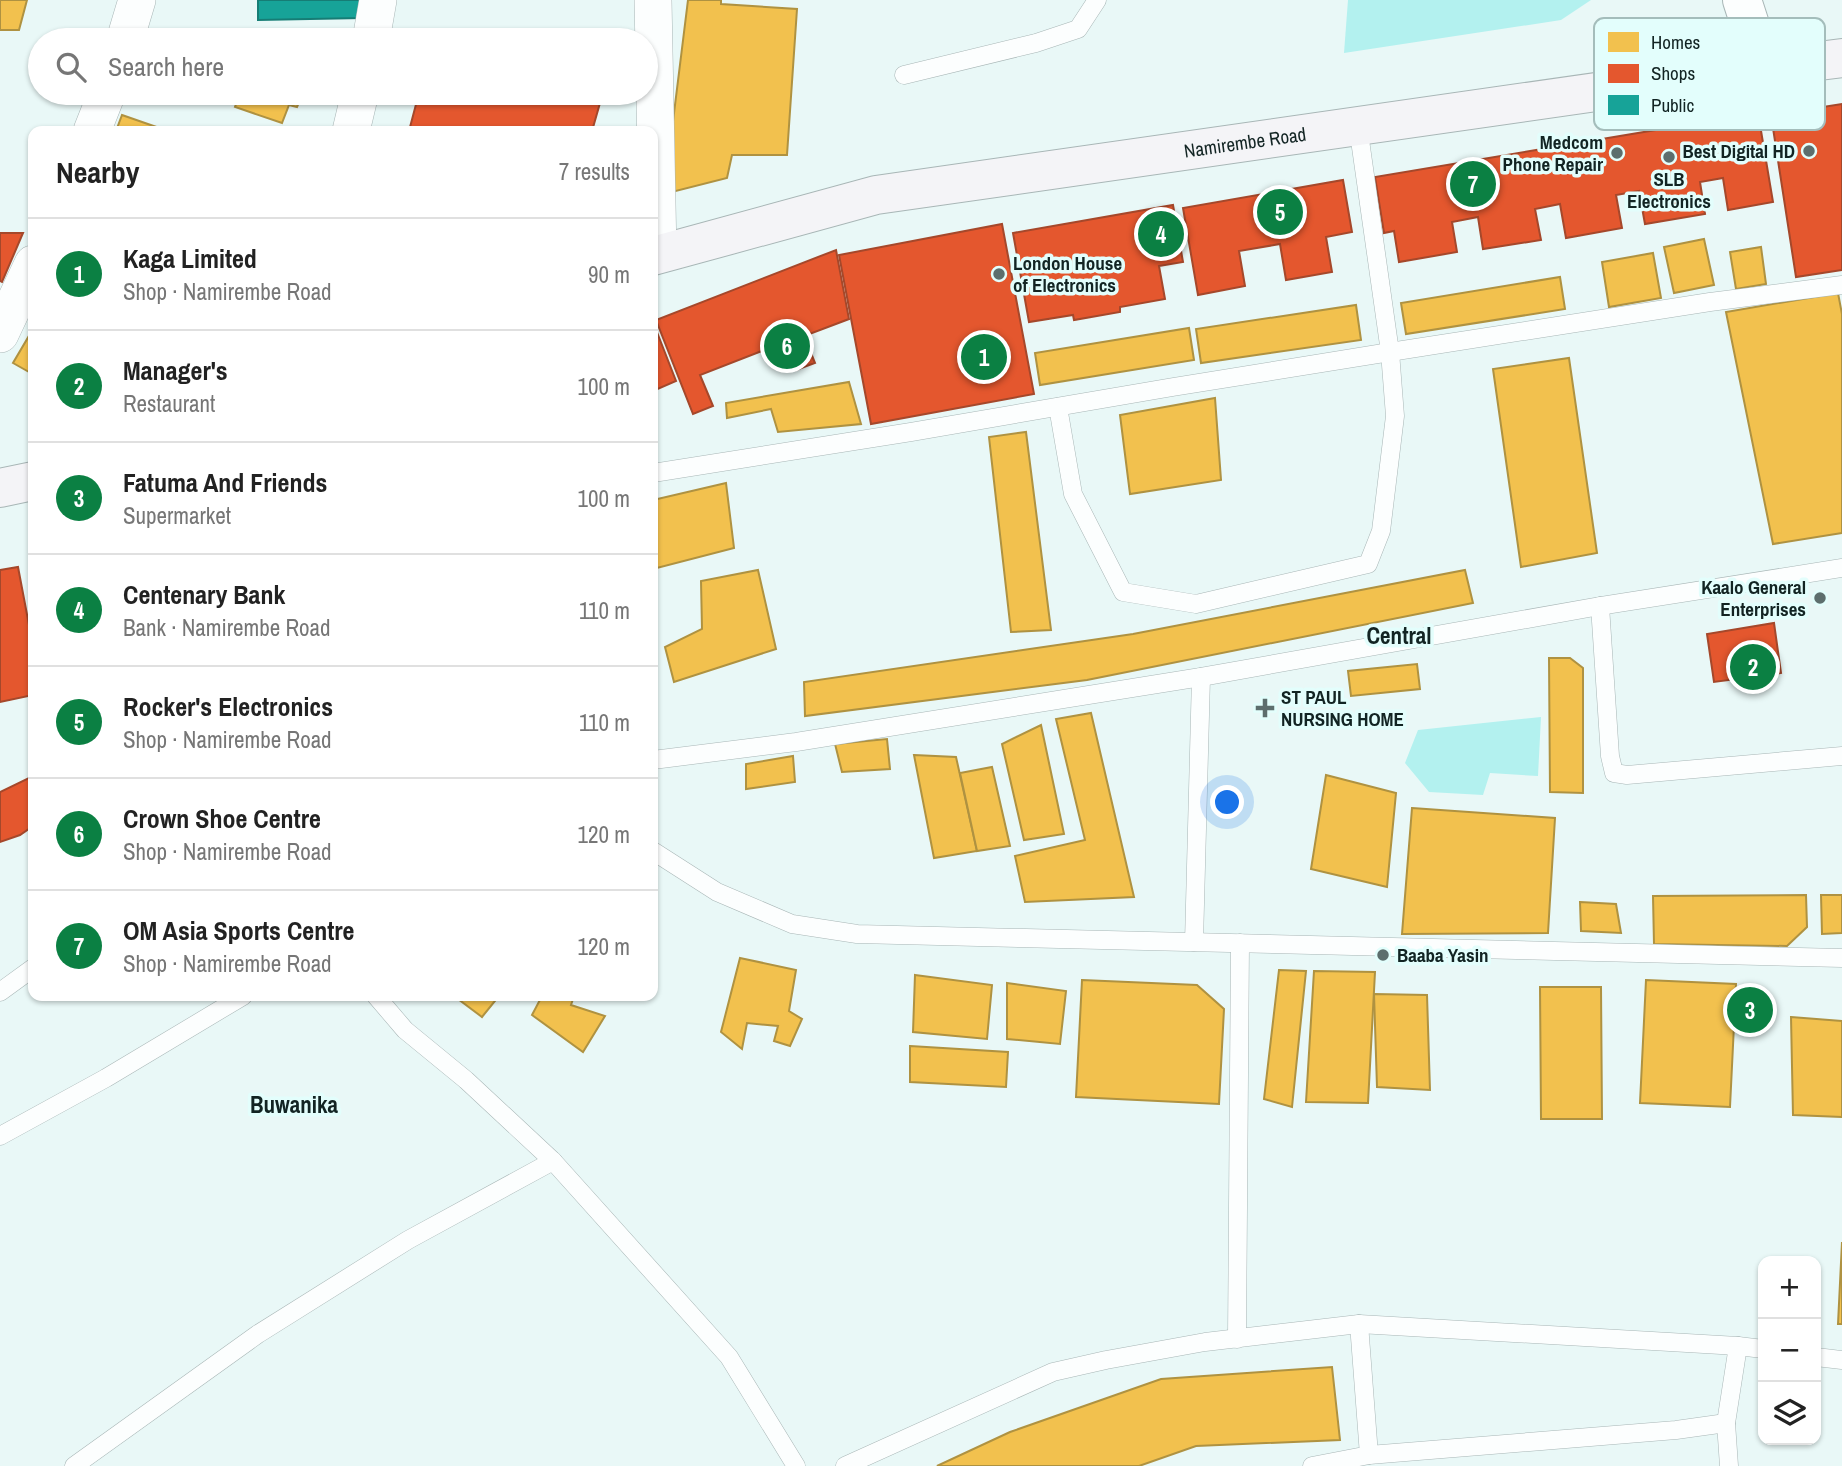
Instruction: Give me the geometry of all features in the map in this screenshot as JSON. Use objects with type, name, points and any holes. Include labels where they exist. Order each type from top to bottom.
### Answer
[{"type":"main road","name":"Namirembe Road","points":[[658,254],[876,195],[1594,92]]},
{"type":"main road","points":[[0,488],[28,482]]},
{"type":"street","points":[[129,28],[137,0]]},
{"type":"street","points":[[373,28],[379,0]]},
{"type":"street","points":[[653,0],[653,28]]},
{"type":"street","points":[[1742,0],[1748,18]]},
{"type":"street","points":[[94,126],[102,105]]},
{"type":"street","points":[[352,126],[357,105]]},
{"type":"street","points":[[654,105],[654,126]]},
{"type":"street","points":[[0,334],[28,275]]},
{"type":"lane","points":[[904,75],[1036,43],[1079,29],[1097,0]]},
{"type":"lane","points":[[1058,407],[1073,494],[1123,592],[1196,604],[1368,564],[1381,531],[1395,416],[1390,352],[1358,126]]},
{"type":"lane","points":[[658,471],[1390,352],[1710,302],[1842,285]]},
{"type":"lane","points":[[658,759],[796,741],[1201,677],[1600,606],[1842,568]]},
{"type":"lane","points":[[1600,606],[1610,756],[1615,772],[1627,775],[1842,757]]},
{"type":"lane","points":[[1194,942],[1201,677]]},
{"type":"lane","points":[[658,854],[717,892],[792,924],[857,934],[1842,958]]},
{"type":"lane","points":[[1237,1339],[1240,943]]},
{"type":"lane","points":[[0,992],[28,972]]},
{"type":"lane","points":[[0,1136],[106,1078],[235,1001]]},
{"type":"lane","points":[[380,1001],[405,1030],[466,1080],[553,1161],[729,1357],[796,1466]]},
{"type":"lane","points":[[74,1466],[258,1334],[408,1240],[553,1161]]},
{"type":"lane","points":[[1359,1324],[1368,1455]]},
{"type":"lane","points":[[845,1466],[1053,1372],[1118,1358],[1237,1339],[1359,1324],[1758,1348]]},
{"type":"lane","points":[[1729,1466],[1726,1423],[1738,1346]]},
{"type":"lane","points":[[1821,1358],[1842,1360]]},
{"type":"lane","points":[[1312,1466],[1368,1455],[1676,1430],[1726,1423]]},
{"type":"shaded area","points":[[1348,0],[1591,0],[1561,20],[1344,53]]},
{"type":"shaded area","points":[[1541,717],[1538,776],[1490,773],[1483,795],[1429,792],[1405,763],[1418,730]]},
{"type":"building: Homes","points":[[0,0],[27,0],[19,30],[0,30]]},
{"type":"building: Homes","points":[[688,0],[721,0],[721,4],[797,9],[787,155],[732,155],[727,178],[664,194]]},
{"type":"building: Homes","points":[[236,105],[289,105],[282,123],[235,107]]},
{"type":"building: Homes","points":[[122,115],[154,126],[118,126]]},
{"type":"building: Homes","points":[[1704,239],[1714,285],[1674,293],[1664,247]]},
{"type":"building: Homes","points":[[1761,247],[1766,284],[1736,289],[1730,252]]},
{"type":"building: Homes","points":[[1653,253],[1661,298],[1609,307],[1602,262]]},
{"type":"building: Homes","points":[[1560,277],[1565,309],[1406,334],[1401,303]]},
{"type":"building: Homes","points":[[1838,293],[1842,314],[1842,533],[1773,544],[1726,312]]},
{"type":"building: Homes","points":[[1356,305],[1361,340],[1201,363],[1196,329]]},
{"type":"building: Homes","points":[[1189,328],[1194,360],[1040,385],[1035,353]]},
{"type":"building: Homes","points":[[28,338],[28,371],[13,363]]},
{"type":"building: Homes","points":[[1569,358],[1597,553],[1521,567],[1493,369]]},
{"type":"building: Homes","points":[[849,382],[861,424],[778,432],[771,409],[727,418],[726,403]]},
{"type":"building: Homes","points":[[1215,398],[1221,480],[1130,494],[1120,415]]},
{"type":"building: Homes","points":[[1026,432],[1051,630],[1011,632],[989,437]]},
{"type":"building: Homes","points":[[726,483],[734,548],[658,568],[658,499]]},
{"type":"building: Homes","points":[[758,570],[776,649],[674,682],[665,647],[702,629],[701,581]]},
{"type":"building: Homes","points":[[1465,570],[1473,603],[1087,680],[805,716],[804,682],[1133,634]]},
{"type":"building: Homes","points":[[1549,658],[1570,658],[1583,668],[1583,793],[1550,792]]},
{"type":"building: Homes","points":[[1417,664],[1420,689],[1351,696],[1348,671]]},
{"type":"building: Homes","points":[[1091,713],[1134,897],[1025,902],[1015,856],[1085,840],[1056,719]]},
{"type":"building: Homes","points":[[1041,725],[1064,834],[1024,840],[1002,744]]},
{"type":"building: Homes","points":[[887,739],[890,769],[842,772],[835,744]]},
{"type":"building: Homes","points":[[914,755],[956,757],[977,851],[934,858]]},
{"type":"building: Homes","points":[[793,756],[795,782],[746,789],[746,764]]},
{"type":"building: Homes","points":[[992,767],[1010,846],[977,851],[960,773]]},
{"type":"building: Homes","points":[[1326,775],[1396,793],[1387,887],[1311,869]]},
{"type":"building: Homes","points":[[1412,808],[1555,818],[1548,933],[1402,934]]},
{"type":"building: Homes","points":[[1806,895],[1807,927],[1787,946],[1654,944],[1653,896]]},
{"type":"building: Homes","points":[[1821,895],[1842,895],[1842,933],[1822,934]]},
{"type":"building: Homes","points":[[1580,902],[1616,904],[1621,933],[1581,931]]},
{"type":"building: Homes","points":[[740,958],[796,970],[789,1011],[802,1019],[790,1046],[774,1041],[778,1026],[747,1023],[742,1049],[721,1032]]},
{"type":"building: Homes","points":[[1279,970],[1306,971],[1292,1107],[1264,1099]]},
{"type":"building: Homes","points":[[1314,971],[1375,972],[1368,1103],[1306,1102]]},
{"type":"building: Homes","points":[[915,975],[992,985],[987,1039],[913,1032]]},
{"type":"building: Homes","points":[[1082,980],[1197,985],[1224,1009],[1219,1104],[1076,1097]]},
{"type":"building: Homes","points":[[1646,980],[1736,984],[1730,1107],[1640,1103]]},
{"type":"building: Homes","points":[[1007,983],[1066,991],[1060,1044],[1007,1039]]},
{"type":"building: Homes","points":[[1540,987],[1601,987],[1602,1119],[1541,1119]]},
{"type":"building: Homes","points":[[1374,994],[1427,995],[1430,1090],[1377,1087]]},
{"type":"building: Homes","points":[[461,1001],[495,1001],[482,1017]]},
{"type":"building: Homes","points":[[539,1001],[572,1001],[571,1005],[605,1016],[583,1052],[532,1015]]},
{"type":"building: Homes","points":[[1791,1017],[1842,1021],[1842,1117],[1793,1115]]},
{"type":"building: Homes","points":[[910,1046],[1008,1052],[1006,1087],[910,1082]]},
{"type":"building: Homes","points":[[1842,1242],[1842,1324],[1838,1324]]},
{"type":"building: Homes","points":[[1332,1367],[1340,1440],[1196,1446],[1139,1466],[937,1466],[1010,1432],[1161,1379]]},
{"type":"building: Shops","points":[[1842,104],[1842,270],[1796,277],[1773,130],[1825,130],[1825,107]]},
{"type":"building: Shops","points":[[416,105],[599,105],[593,126],[410,126]]},
{"type":"building: Shops","points":[[1656,130],[1761,130],[1773,202],[1728,210],[1723,178],[1700,182],[1705,214],[1645,224],[1639,191],[1616,195],[1622,228],[1566,238],[1560,204],[1535,209],[1541,240],[1483,249],[1478,217],[1452,222],[1457,252],[1399,262],[1394,231],[1384,233],[1375,177]]},
{"type":"building: Shops","points":[[1343,180],[1352,232],[1326,237],[1332,272],[1286,280],[1280,244],[1239,251],[1245,286],[1198,295],[1183,208]]},
{"type":"building: Shops","points":[[1173,205],[1183,262],[1159,266],[1165,299],[1120,307],[1120,312],[1074,320],[1073,315],[1029,322],[1013,233]]},
{"type":"building: Shops","points":[[1002,224],[1034,394],[871,424],[839,255]]},
{"type":"building: Shops","points":[[0,233],[23,233],[2,282],[0,281]]},
{"type":"building: Shops","points":[[836,250],[849,319],[804,336],[815,363],[796,370],[785,342],[700,375],[713,406],[693,414],[658,319]]},
{"type":"building: Shops","points":[[658,335],[676,381],[658,389]]},
{"type":"building: Shops","points":[[18,567],[28,620],[28,696],[0,702],[0,570]]},
{"type":"building: Shops","points":[[1774,623],[1781,673],[1714,682],[1707,634]]},
{"type":"building: Shops","points":[[28,778],[28,829],[0,842],[0,792]]},
{"type":"building: Public","points":[[258,0],[362,0],[362,18],[258,20]]},
{"type":"place","name":"Best Digital HD","points":[[1809,151]]},
{"type":"place","name":"Medcom Phone Repair","points":[[1617,153]]},
{"type":"place","name":"SLB Electronics","points":[[1669,157]]},
{"type":"place","name":"OM Asia Sports Centre","points":[[1473,184]]},
{"type":"place","name":"Rocker's Electronics","points":[[1280,212]]},
{"type":"place","name":"Centenary Bank","points":[[1161,234]]},
{"type":"place","name":"London House of Electronics","points":[[999,274]]},
{"type":"place","name":"Crown Shoe Centre","points":[[787,346]]},
{"type":"place","name":"Kaga Limited","points":[[984,357]]},
{"type":"place","name":"Kaalo General Enterprises","points":[[1820,598]]},
{"type":"place","name":"Manager's","points":[[1753,667]]},
{"type":"place","name":"ST PAUL NURSING HOME","points":[[1265,708]]},
{"type":"place","name":"Baaba Yasin","points":[[1383,955]]},
{"type":"place","name":"Fatuma And Friends","points":[[1750,1010]]},
{"type":"district","name":"Central","points":[[1399,635]]},
{"type":"district","name":"Buwanika","points":[[294,1104]]}]
